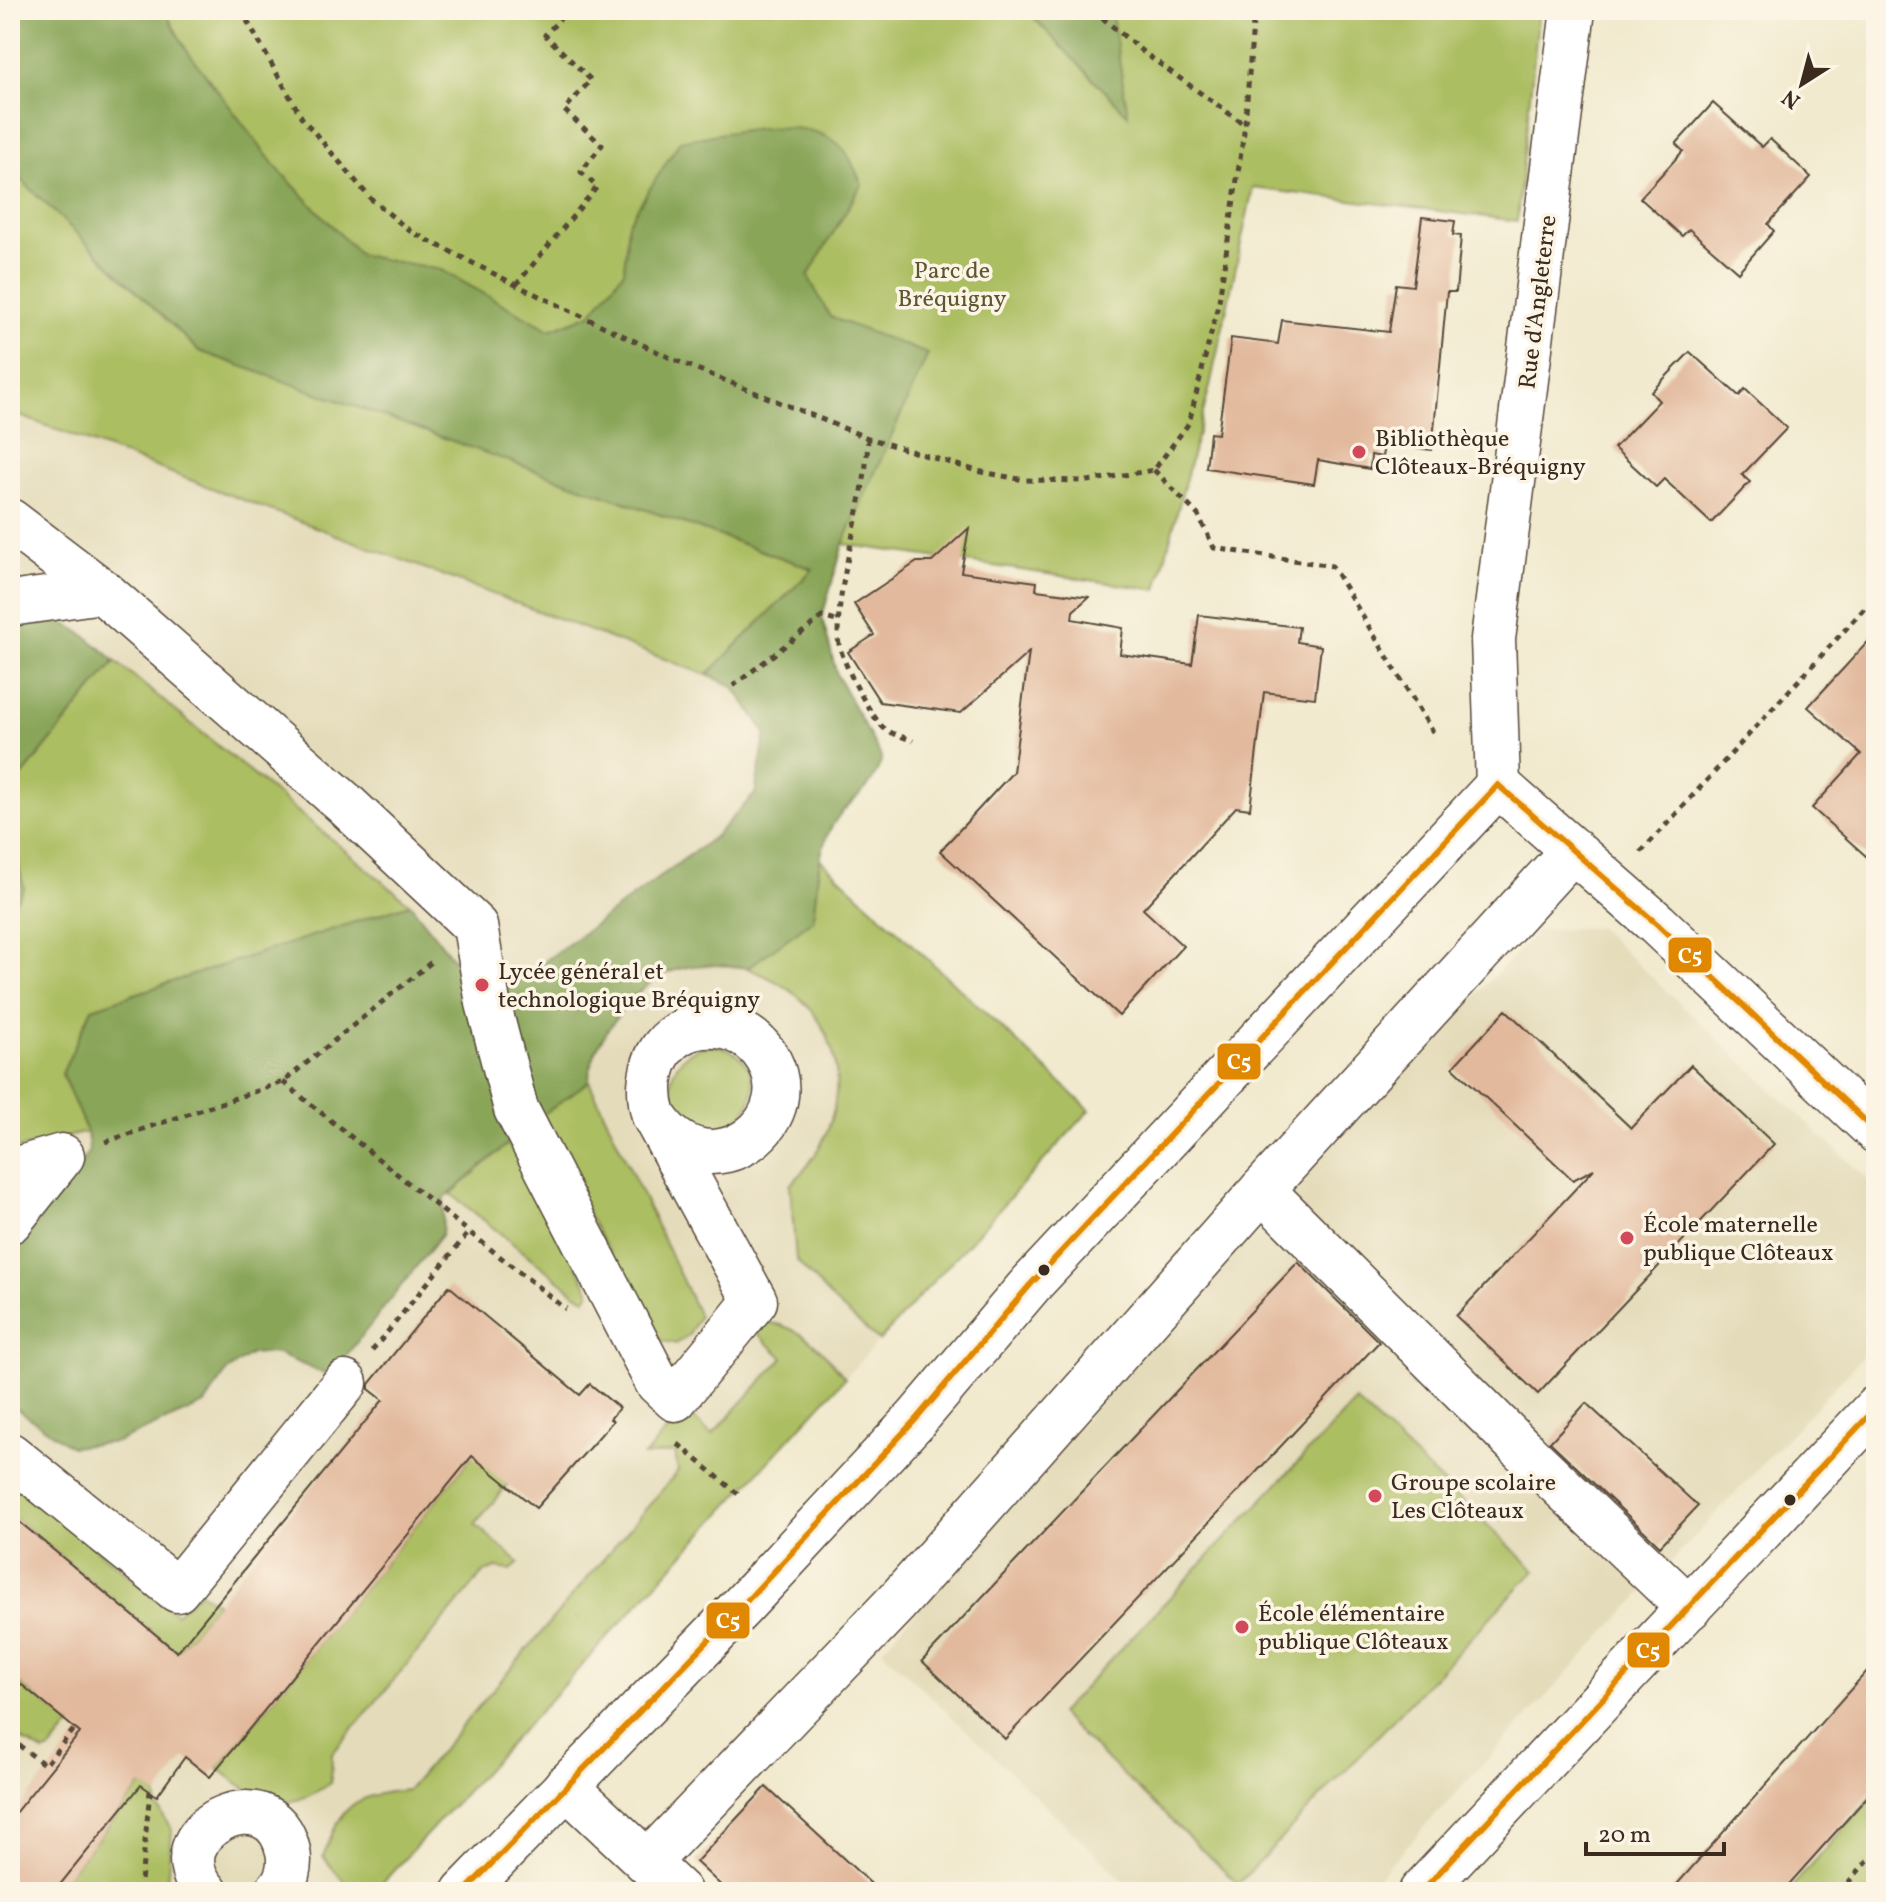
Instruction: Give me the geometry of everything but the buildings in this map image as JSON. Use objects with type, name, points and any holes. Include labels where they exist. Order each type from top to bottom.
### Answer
[{"type":"street","name":"Rue d'Angleterre","points":[[1498,785],[1493,639],[1573,10]]},
{"type":"street","points":[[10,521],[102,591],[344,803],[475,926],[488,1003],[516,1109],[657,1382],[675,1399],[755,1301],[654,1116]]},
{"type":"street","points":[[10,604],[102,591]]},
{"type":"street","points":[[464,1892],[743,1605],[907,1429],[1030,1285],[1498,785],[1612,883],[1876,1131]]},
{"type":"street","points":[[648,1862],[897,1602],[1262,1190],[1573,850]]},
{"type":"street","points":[[10,1171],[62,1156]]},
{"type":"street","points":[[10,1221],[62,1156]]},
{"type":"street","points":[[1262,1190],[1455,1378],[1522,1449],[1689,1608]]},
{"type":"street","points":[[10,1455],[177,1590],[353,1373]]},
{"type":"street","points":[[1421,1892],[1876,1408]]},
{"type":"street","points":[[566,1786],[679,1892]]},
{"type":"street","points":[[206,1892],[195,1871],[198,1839],[220,1817],[235,1813],[252,1813],[267,1819],[286,1843],[287,1873],[276,1892]]},
{"type":"path","points":[[241,10],[302,118],[371,199],[410,231],[677,361],[868,438],[977,471],[1024,480],[1088,481],[1154,470],[1189,423],[1219,301],[1245,125],[1254,10]]},
{"type":"path","points":[[516,285],[597,187],[581,172],[602,145],[564,110],[591,80],[545,35],[568,10]]},
{"type":"path","points":[[1093,10],[1143,52],[1245,125]]},
{"type":"path","points":[[868,438],[867,476],[837,640],[865,702],[885,729],[913,741]]},
{"type":"path","points":[[1154,470],[1198,515],[1214,548],[1332,566],[1433,732]]},
{"type":"path","points":[[1612,883],[1876,596]]},
{"type":"path","points":[[733,686],[822,617],[840,622]]},
{"type":"path","points":[[62,1156],[283,1082],[475,926]]},
{"type":"path","points":[[283,1082],[575,1316]]},
{"type":"path","points":[[353,1373],[469,1232]]},
{"type":"path","points":[[666,1434],[738,1494]]},
{"type":"path","points":[[10,1749],[16,1743],[45,1765],[75,1728]]},
{"type":"path","points":[[140,1892],[150,1791]]},
{"type":"path","points":[[1840,1892],[1876,1851]]},
{"type":"shaded area","name":"Lycée général et technologique Bréquigny","points":[[10,144],[843,544],[822,617],[820,859],[1090,1110],[374,1892],[10,1892]]},
{"type":"shaded area","name":"Groupe scolaire Les Clôteaux","points":[[1598,927],[1876,1187],[1876,1342],[1364,1892],[1136,1892],[882,1650],[1276,1202],[1538,931]]},
{"type":"green space","name":"Parc de Bréquigny","points":[[10,10],[1539,10],[1517,221],[1253,188],[1210,386],[1157,590],[843,544],[195,324]]},
{"type":"green space","points":[[10,10],[164,10],[186,49],[275,166],[360,255],[441,270],[550,330],[591,314],[624,271],[628,223],[680,141],[766,128],[810,131],[829,138],[844,150],[862,184],[808,276],[830,317],[928,354],[843,544],[822,617],[837,675],[882,758],[869,785],[838,817],[825,840],[813,920],[747,968],[724,965],[686,967],[670,972],[640,991],[599,1044],[589,1081],[534,1121],[444,1199],[442,1234],[330,1376],[275,1353],[251,1354],[227,1371],[205,1404],[117,1442],[71,1447],[10,1404],[10,1260],[89,1151],[87,1132],[62,1074],[92,1008],[410,904],[488,1003],[714,837],[755,794],[766,733],[733,686],[707,675],[813,569],[199,351],[10,169]]},
{"type":"green space","points":[[1026,10],[1111,10],[1128,115]]},
{"type":"green space","points":[[10,169],[199,351],[813,569],[707,675],[10,412]]},
{"type":"green space","points":[[10,617],[44,619],[68,626],[115,661],[10,791]]},
{"type":"green space","points":[[115,661],[410,904],[92,1008],[62,1074],[87,1132],[10,1151],[10,910],[24,888],[10,830],[10,791]]},
{"type":"green space","points":[[10,831],[24,888],[10,910]]},
{"type":"green space","points":[[820,859],[1090,1110],[879,1341],[835,1302],[796,1260],[790,1185],[807,1166],[831,1121],[836,1096],[836,1071],[831,1047],[821,1024],[805,1003],[778,982],[747,968],[813,920]]},
{"type":"green space","points":[[712,1046],[728,1049],[741,1058],[750,1071],[753,1087],[750,1103],[741,1116],[728,1125],[712,1128],[696,1125],[683,1116],[674,1103],[671,1087],[674,1071],[683,1058],[696,1049]]},
{"type":"green space","points":[[589,1081],[699,1316],[689,1335],[676,1344],[660,1340],[534,1121]]},
{"type":"green space","points":[[513,1139],[590,1292],[586,1298],[576,1294],[451,1194]]},
{"type":"green space","points":[[766,1322],[791,1329],[811,1341],[845,1378],[374,1892],[353,1892],[323,1857],[344,1814],[362,1799],[408,1790],[678,1471],[675,1452],[644,1456],[685,1410],[712,1435],[783,1358],[756,1332]]},
{"type":"green space","points":[[1356,1401],[1535,1570],[1238,1884],[1059,1714]]},
{"type":"green space","points":[[482,1444],[517,1473],[475,1524],[519,1563],[511,1570],[496,1568],[483,1573],[332,1754],[331,1782],[298,1800],[272,1801],[246,1789],[217,1768]]},
{"type":"green space","points":[[10,1479],[176,1614],[200,1592],[217,1603],[177,1652],[10,1514]]},
{"type":"green space","points":[[10,1675],[71,1725],[49,1751],[43,1752],[10,1733]]},
{"type":"green space","points":[[142,1784],[157,1796],[157,1806],[172,1830],[166,1892],[54,1892]]},
{"type":"green space","points":[[1876,1792],[1876,1892],[1787,1892]]},
{"type":"transit line","name":"C5","points":[[1498,785],[1657,924],[1876,1131]]},
{"type":"transit line","name":"C5","points":[[464,1892],[743,1605],[917,1418],[1030,1285],[1498,785]]},
{"type":"transit line","name":"C5","points":[[1421,1892],[1876,1408]]},
{"type":"place","name":"Bibliothèque Clôteaux-Bréquigny","points":[[1359,452]]},
{"type":"place","name":"Lycée général et technologique Bréquigny","points":[[482,985]]},
{"type":"place","name":"École maternelle publique Clôteaux","points":[[1627,1238]]},
{"type":"place","name":"Groupe scolaire Les Clôteaux","points":[[1375,1496]]},
{"type":"place","name":"École élémentaire publique Clôteaux","points":[[1242,1627]]}]
